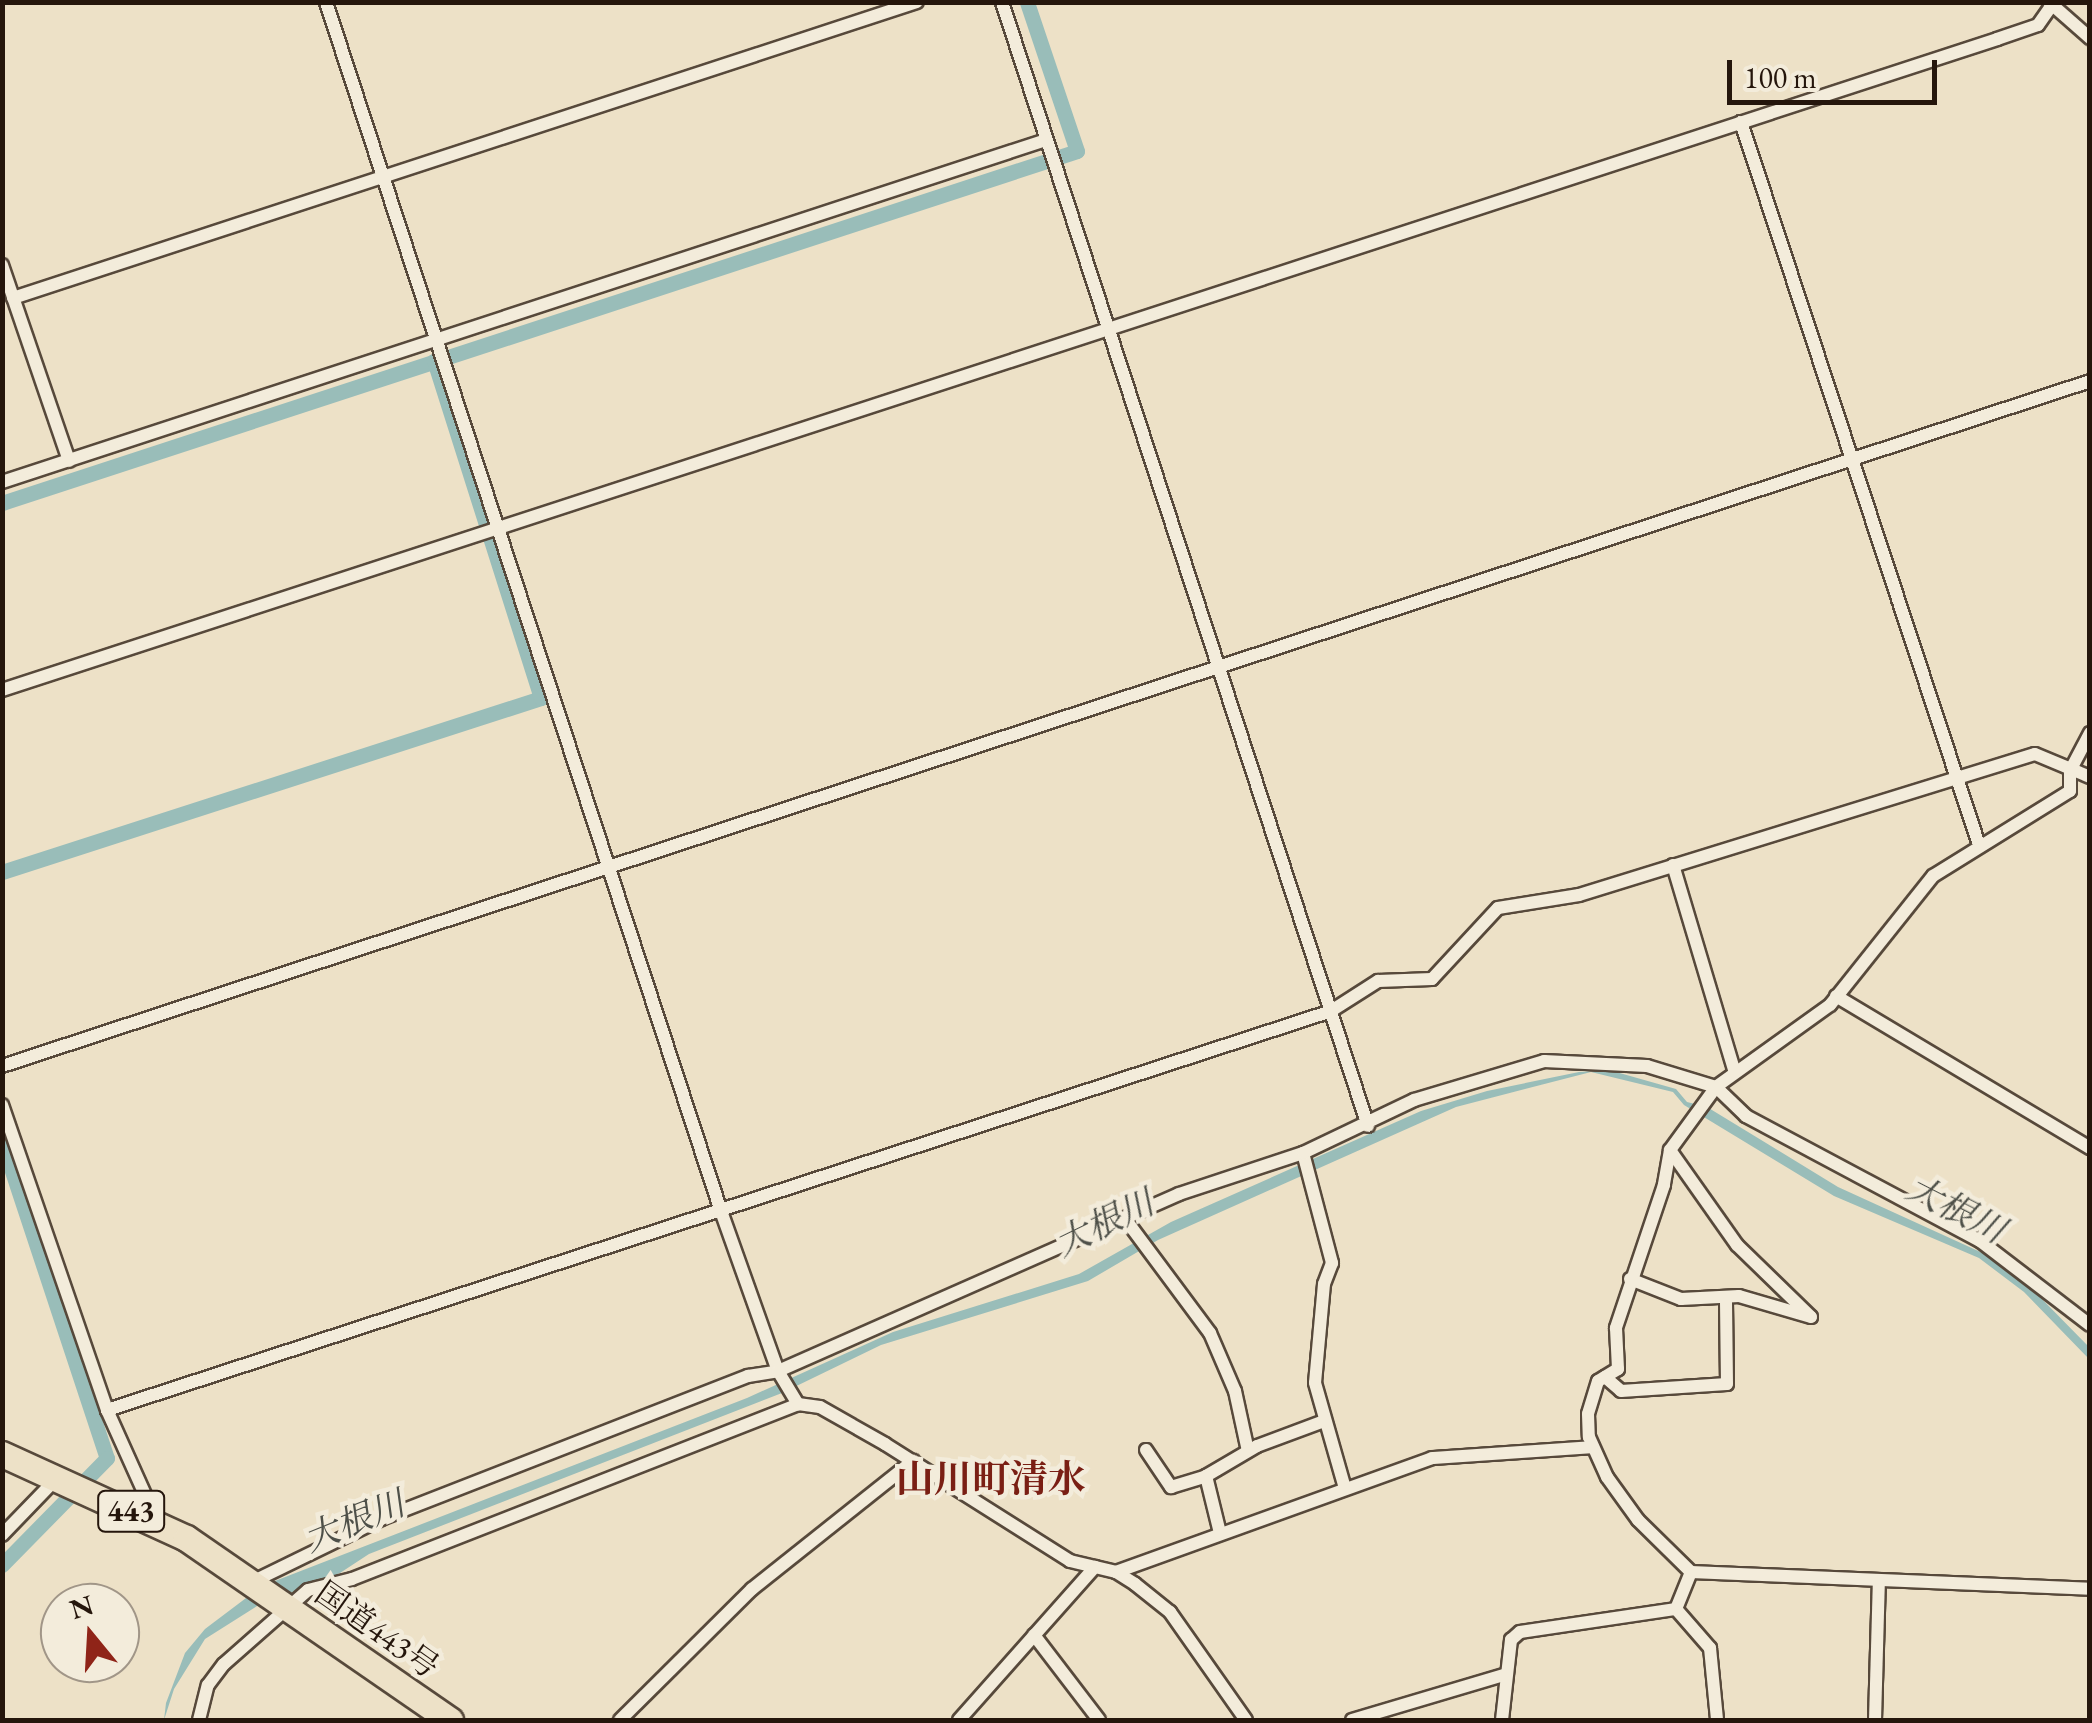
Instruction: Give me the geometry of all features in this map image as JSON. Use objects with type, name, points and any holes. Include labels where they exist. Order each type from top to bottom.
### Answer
[{"type":"highway","name":"国道443号","points":[[2,1454],[144,1517],[252,1582],[450,1720]]},
{"type":"street","points":[[326,2],[721,1212],[778,1371],[798,1403]]},
{"type":"street","points":[[13,298],[917,2]]},
{"type":"street","points":[[1002,2],[1368,1126]]},
{"type":"street","points":[[2,690],[275,598],[499,533],[2038,25],[2052,4],[2090,38]]},
{"type":"street","points":[[1741,122],[1979,844]]},
{"type":"street","points":[[2,482],[1046,140]]},
{"type":"street","points":[[2,265],[69,461]]},
{"type":"street","points":[[2,1066],[2090,381]]},
{"type":"street","points":[[2090,734],[2070,771],[2070,791],[1933,876],[1836,996],[1804,1029],[1734,1070],[1670,1150],[1664,1185],[1616,1328],[1618,1369],[1605,1377],[1588,1414],[1592,1447],[1638,1520],[1691,1572],[2090,1589]]},
{"type":"street","points":[[106,1410],[1331,1011],[1378,981],[1432,979],[1498,908],[1579,895],[2036,754],[2090,778]]},
{"type":"street","points":[[1673,864],[1734,1070]]},
{"type":"street","points":[[1836,996],[2090,1148]]},
{"type":"street","points":[[252,1582],[381,1519],[748,1376],[778,1371],[1180,1194],[1304,1156],[1414,1100],[1544,1060],[1647,1066],[1716,1088],[1746,1116],[1980,1241],[2090,1325]]},
{"type":"street","points":[[2,1106],[106,1410],[147,1499],[144,1517]]},
{"type":"street","points":[[1630,1279],[1680,1299],[1726,1297],[1812,1317],[1737,1245],[1670,1150]]},
{"type":"street","points":[[1304,1156],[1332,1263],[1324,1284],[1316,1383],[1345,1488]]},
{"type":"street","points":[[1126,1220],[1210,1334],[1235,1391],[1248,1451]]},
{"type":"street","points":[[1605,1377],[1621,1391],[1727,1384],[1726,1297]]},
{"type":"street","points":[[199,1720],[208,1685],[284,1605],[308,1590],[352,1580],[798,1403],[820,1407],[913,1461],[1070,1561],[1116,1572],[1170,1612],[1246,1720]]},
{"type":"street","points":[[1146,1450],[1171,1487],[1206,1476],[1248,1451],[1324,1421]]},
{"type":"street","points":[[1116,1572],[1345,1488],[1460,1452],[1592,1447]]},
{"type":"street","points":[[620,1720],[752,1588],[913,1461]]},
{"type":"street","points":[[1206,1476],[1220,1533]]},
{"type":"street","points":[[2,1535],[57,1478]]},
{"type":"street","points":[[959,1720],[1094,1567]]},
{"type":"street","points":[[1676,1609],[1691,1572]]},
{"type":"street","points":[[1875,1720],[1879,1582]]},
{"type":"street","points":[[1502,1720],[1504,1675],[1511,1640],[1520,1632],[1676,1609]]},
{"type":"street","points":[[1676,1609],[1710,1648],[1717,1720]]},
{"type":"street","points":[[1034,1635],[1098,1720]]},
{"type":"street","points":[[1352,1720],[1504,1675]]},
{"type":"water","name":"大根川","points":[[1609,1070],[1676,1089],[1687,1102],[1707,1107],[1838,1187],[1987,1255],[2035,1292],[2089,1347],[2089,1359],[2024,1292],[1979,1258],[1834,1196],[1684,1105],[1673,1092],[1591,1072],[1456,1107],[1158,1240],[1088,1281],[881,1345],[782,1393],[369,1554],[340,1573],[257,1606],[205,1639],[174,1689],[164,1720],[166,1703],[185,1653],[205,1629],[262,1586],[747,1398],[893,1332],[1079,1274],[1171,1222],[1421,1111],[1487,1091],[1579,1072]]},
{"type":"waterway","points":[[2,503],[1077,151],[1027,2]]},
{"type":"waterway","points":[[2,872],[541,698],[434,361]]},
{"type":"waterway","points":[[2,1141],[107,1458],[2,1565]]},
{"type":"district","name":"山川町清水","points":[[991,1479]]}]
